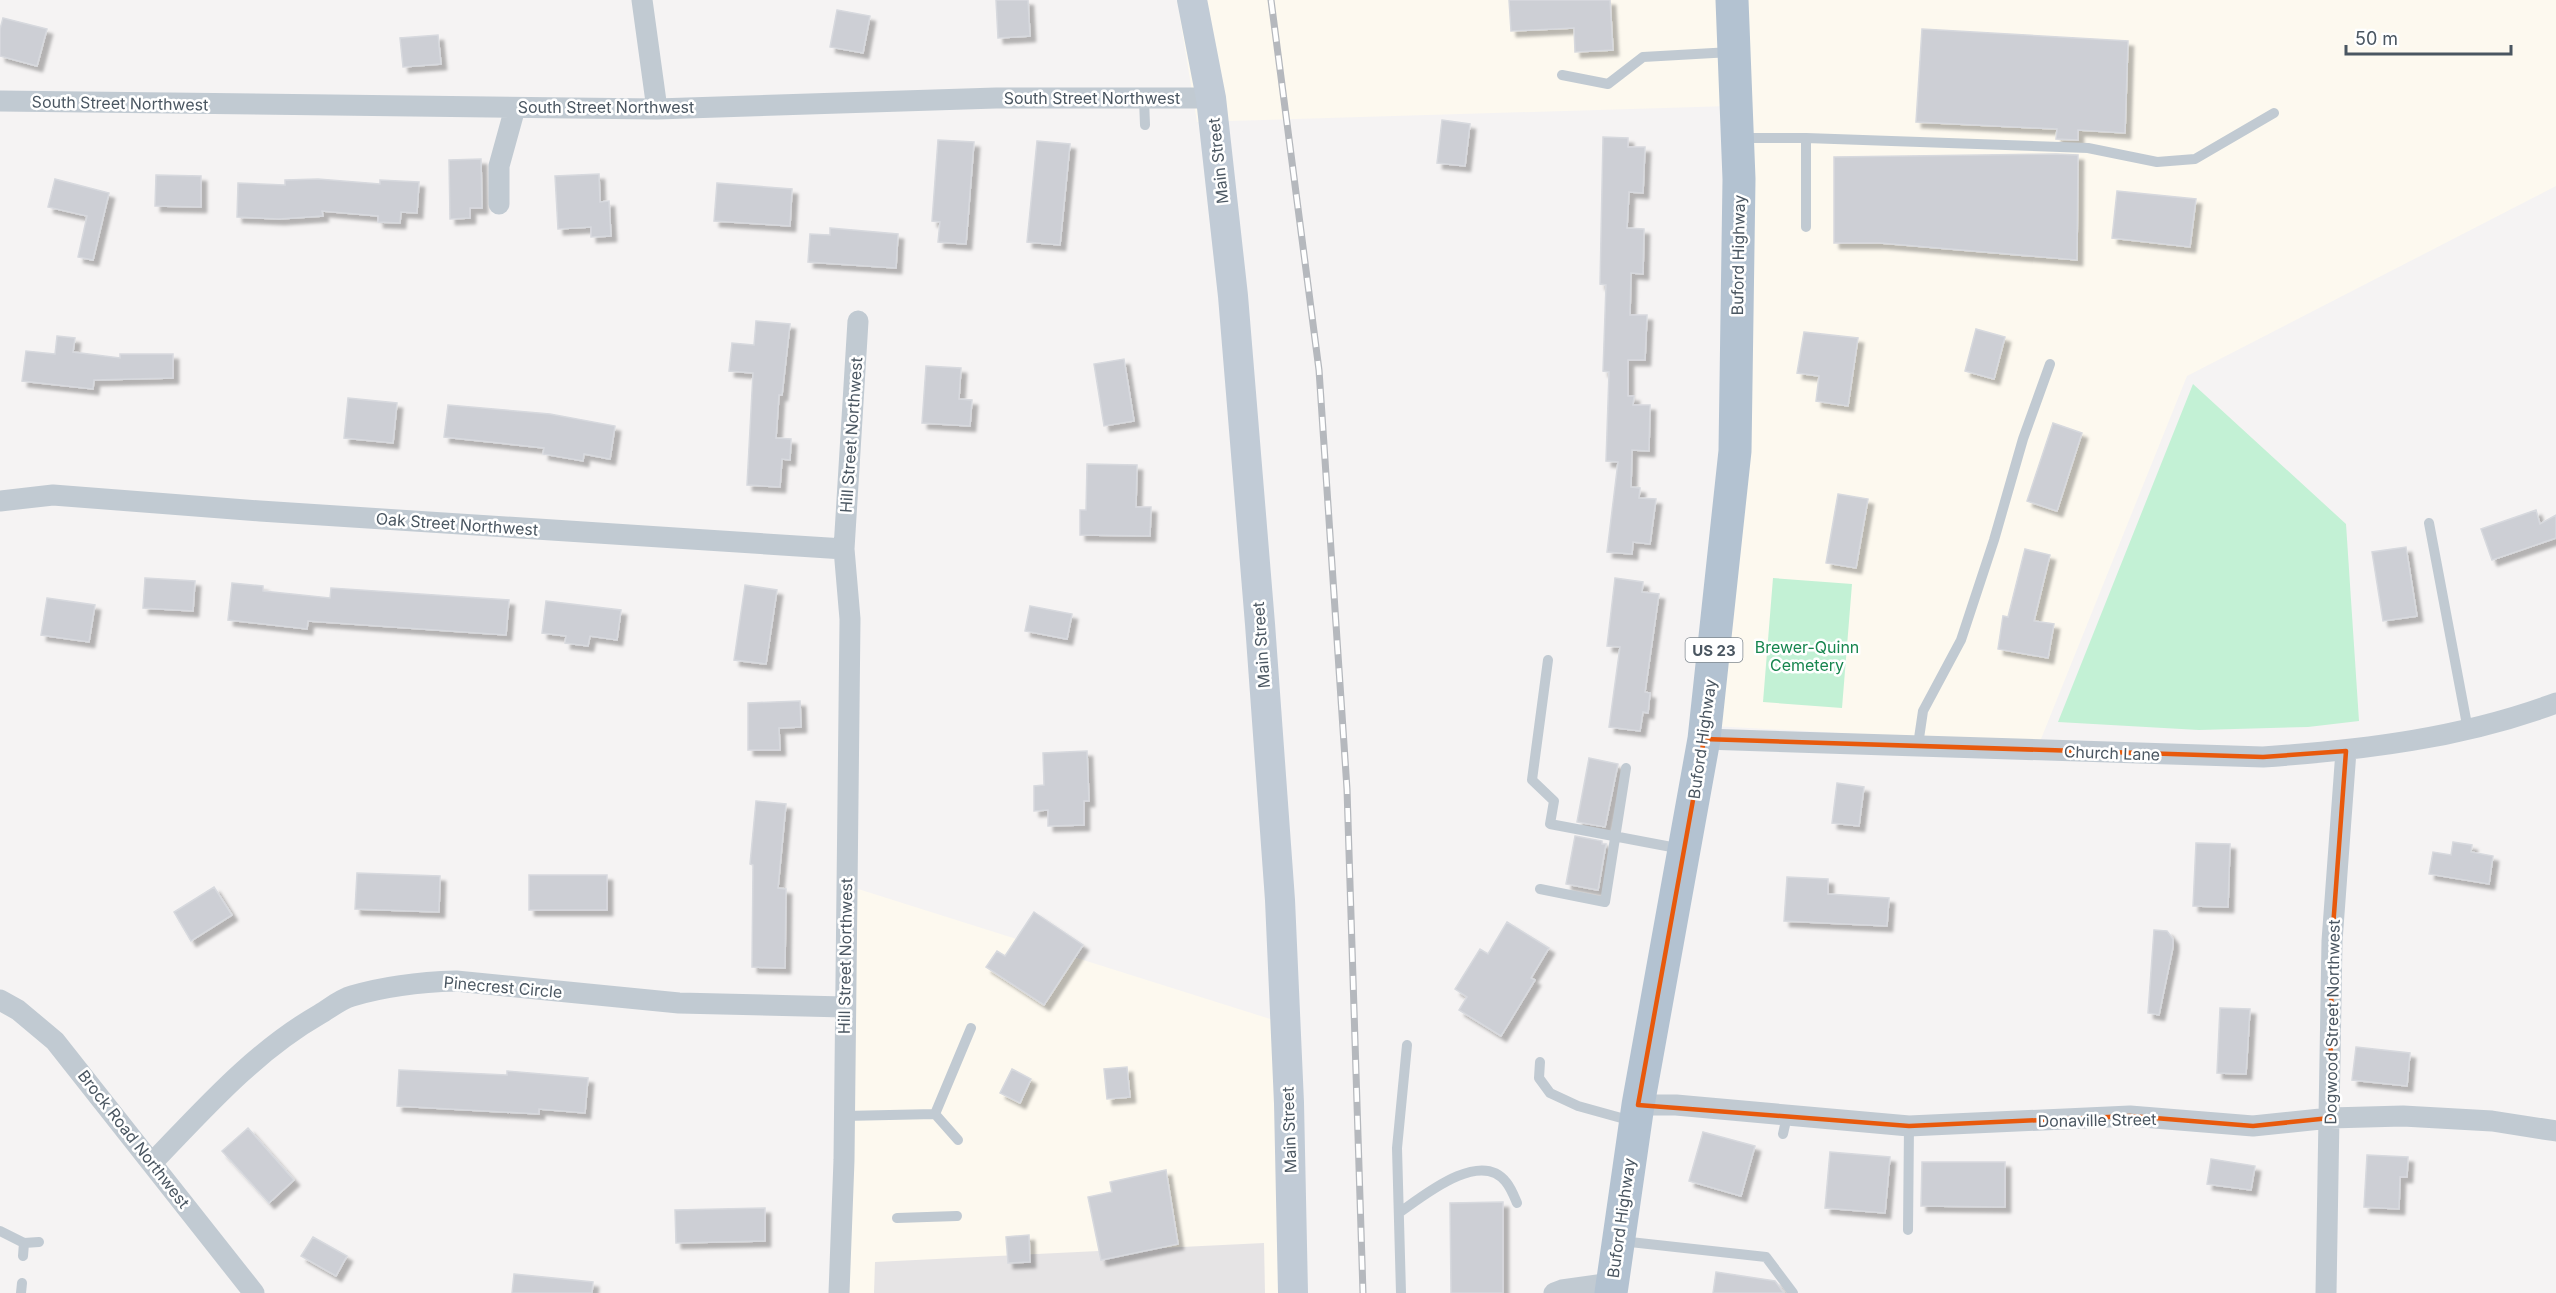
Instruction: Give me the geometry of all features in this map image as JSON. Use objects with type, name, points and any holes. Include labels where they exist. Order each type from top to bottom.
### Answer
[{"type":"main road","name":"Buford Highway","points":[[1611,1288],[1637,1114],[1704,740],[1735,451],[1738,138],[1732,0]]},
{"type":"street","points":[[642,0],[657,109]]},
{"type":"street","name":"Main Street","points":[[1192,0],[1211,98],[1233,296],[1280,900],[1289,1103],[1293,1293]]},
{"type":"street","name":"South Street Northwest","points":[[0,101],[657,109],[996,98],[1211,98]]},
{"type":"street","points":[[499,204],[499,166],[515,108]]},
{"type":"street","name":"Hill Street Northwest","points":[[839,1293],[844,1116],[850,619],[844,549],[858,321]]},
{"type":"street","name":"Oak Street Northwest","points":[[0,501],[53,495],[284,513],[844,549]]},
{"type":"street","name":"Church Lane","points":[[1704,740],[2251,756],[2346,751],[2468,730],[2516,718],[2556,703]]},
{"type":"street","name":"Dogwood Street Northwest","points":[[2326,1293],[2332,941],[2346,751]]},
{"type":"street","name":"Pinecrest Circle","points":[[153,1162],[253,1061],[302,1024],[350,996],[419,982],[456,981],[679,1003],[845,1007]]},
{"type":"street","name":"Brock Road Northwest","points":[[0,1000],[18,1010],[56,1041],[254,1293]]},
{"type":"street","name":"Donaville Street","points":[[1637,1114],[1677,1105],[1785,1125],[1909,1126],[2130,1116],[2253,1126],[2330,1118],[2403,1116],[2492,1120],[2556,1131]]},
{"type":"street","points":[[1554,1293],[1562,1290],[1611,1288]]},
{"type":"lane","points":[[1562,75],[1608,84],[1642,57],[1734,52]]},
{"type":"lane","points":[[1144,99],[1145,125]]},
{"type":"lane","points":[[1738,138],[1806,138],[2088,148],[2157,162],[2195,159],[2274,113]]},
{"type":"lane","points":[[1806,138],[1806,227]]},
{"type":"lane","points":[[1918,745],[1923,711],[1961,640],[1995,540],[2023,439],[2050,364]]},
{"type":"lane","points":[[2429,523],[2468,730]]},
{"type":"lane","points":[[1548,660],[1532,780],[1554,801],[1550,824],[1684,850]]},
{"type":"lane","points":[[1540,890],[1605,902],[1626,768]]},
{"type":"lane","points":[[935,1114],[971,1028]]},
{"type":"lane","points":[[1401,1293],[1397,1148],[1407,1045]]},
{"type":"lane","points":[[1540,1062],[1539,1078],[1550,1094],[1578,1106],[1637,1114]]},
{"type":"lane","points":[[844,1116],[935,1114],[958,1140]]},
{"type":"lane","points":[[1908,1230],[1909,1126]]},
{"type":"lane","points":[[1400,1213],[1434,1189],[1466,1172],[1485,1170],[1505,1180],[1518,1203]]},
{"type":"lane","points":[[897,1218],[957,1216]]},
{"type":"lane","points":[[0,1231],[24,1242],[39,1242]]},
{"type":"lane","points":[[1618,1240],[1766,1257],[1793,1293]]},
{"type":"lane","points":[[23,1256],[24,1242]]},
{"type":"highlighted area","points":[[1704,739],[2263,757],[2346,751],[2332,941],[2330,1118],[2253,1126],[2130,1116],[1909,1126],[1638,1105]]},
{"type":"shaded area","points":[[1177,0],[2556,0],[2556,186],[2187,376],[2039,744],[1695,725],[1716,534],[1730,106],[1197,122]]},
{"type":"shaded area","points":[[855,888],[1283,1023],[1282,1293],[849,1293]]},
{"type":"shaded area","points":[[1264,1243],[1265,1293],[874,1293],[875,1262]]},
{"type":"green space","points":[[2193,384],[2346,524],[2359,721],[2308,727],[2199,730],[2058,722]]},
{"type":"green space","name":"Brewer-Quinn Cemetery","points":[[1773,578],[1852,584],[1842,708],[1763,702]]},
{"type":"building","points":[[996,0],[1028,0],[1030,36],[998,38]]},
{"type":"building","points":[[1509,0],[1610,0],[1613,50],[1575,52],[1574,28],[1511,31]]},
{"type":"building","points":[[837,10],[870,16],[863,53],[830,47]]},
{"type":"building","points":[[3,18],[47,29],[37,66],[0,56],[0,29]]},
{"type":"building","points":[[1922,29],[2128,41],[2125,133],[2078,130],[2078,140],[2056,139],[2057,129],[1916,122]]},
{"type":"building","points":[[438,35],[441,64],[403,67],[400,38]]},
{"type":"building","points":[[1442,120],[1470,124],[1465,166],[1437,163]]},
{"type":"building","points":[[1603,137],[1628,138],[1628,147],[1645,147],[1643,193],[1629,192],[1627,228],[1644,229],[1643,274],[1631,273],[1630,315],[1647,315],[1645,360],[1628,360],[1628,396],[1634,396],[1633,405],[1650,405],[1649,451],[1632,450],[1631,487],[1640,488],[1639,498],[1656,499],[1650,544],[1633,542],[1632,554],[1607,552],[1618,462],[1606,461],[1609,372],[1603,371],[1606,285],[1600,284]]},
{"type":"building","points":[[938,140],[974,142],[966,244],[938,242],[940,222],[932,221]]},
{"type":"building","points":[[1037,141],[1070,144],[1060,245],[1027,242]]},
{"type":"building","points":[[2078,155],[2077,260],[1880,243],[1834,243],[1834,157]]},
{"type":"building","points":[[481,159],[482,208],[470,208],[470,218],[450,219],[449,160]]},
{"type":"building","points":[[599,174],[600,202],[609,201],[611,236],[591,237],[591,227],[558,229],[555,176]]},
{"type":"building","points":[[156,175],[201,176],[201,207],[155,206]]},
{"type":"building","points":[[55,179],[109,193],[93,260],[78,257],[87,216],[48,207]]},
{"type":"building","points":[[318,179],[380,184],[380,180],[419,182],[417,213],[401,212],[400,223],[378,222],[378,216],[322,211],[323,216],[279,219],[237,217],[238,183],[285,185],[285,180]]},
{"type":"building","points":[[717,183],[792,189],[790,226],[714,221]]},
{"type":"building","points":[[2117,191],[2196,199],[2190,247],[2112,238]]},
{"type":"building","points":[[830,228],[898,234],[896,268],[808,262],[810,234],[830,235]]},
{"type":"building","points":[[756,321],[790,324],[782,395],[779,395],[776,438],[791,439],[790,460],[782,459],[780,487],[747,485],[753,373],[729,371],[732,343],[754,345]]},
{"type":"building","points":[[1976,329],[2005,337],[1994,379],[1965,371]]},
{"type":"building","points":[[1804,332],[1858,338],[1848,406],[1816,401],[1819,376],[1797,373]]},
{"type":"building","points":[[57,336],[75,338],[73,352],[120,358],[120,354],[173,354],[173,378],[94,380],[93,389],[22,381],[26,351],[55,354]]},
{"type":"building","points":[[1124,359],[1134,421],[1104,426],[1094,364]]},
{"type":"building","points":[[926,366],[961,368],[959,399],[972,400],[970,426],[922,423]]},
{"type":"building","points":[[348,398],[397,403],[393,443],[344,438]]},
{"type":"building","points":[[448,405],[550,414],[615,426],[610,459],[584,454],[583,461],[543,454],[544,448],[444,437]]},
{"type":"building","points":[[2053,423],[2082,433],[2057,511],[2027,501]]},
{"type":"building","points":[[1087,464],[1137,465],[1136,507],[1151,507],[1150,536],[1080,535],[1080,510],[1086,510]]},
{"type":"building","points":[[1838,494],[1868,499],[1856,568],[1826,563]]},
{"type":"building","points":[[2536,510],[2540,524],[2556,515],[2556,538],[2492,560],[2481,529]]},
{"type":"building","points":[[2406,547],[2417,616],[2383,621],[2372,552]]},
{"type":"building","points":[[2025,549],[2050,555],[2034,621],[2054,624],[2048,658],[1998,649],[2003,616],[2008,617]]},
{"type":"building","points":[[145,578],[195,581],[193,611],[143,608]]},
{"type":"building","points":[[1615,578],[1643,582],[1642,592],[1659,594],[1645,692],[1650,693],[1648,713],[1643,712],[1640,731],[1609,727],[1620,647],[1607,646]]},
{"type":"building","points":[[232,583],[263,586],[263,591],[330,598],[331,588],[509,600],[506,635],[308,621],[307,629],[228,620]]},
{"type":"building","points":[[745,585],[777,590],[766,664],[734,660]]},
{"type":"building","points":[[47,598],[95,605],[89,642],[41,635]]},
{"type":"building","points":[[546,601],[621,610],[617,640],[590,636],[588,646],[565,643],[566,636],[542,633]]},
{"type":"building","points":[[1030,606],[1072,614],[1067,639],[1025,631]]},
{"type":"building","points":[[800,701],[801,727],[779,728],[780,750],[748,750],[748,703]]},
{"type":"building","points":[[1087,751],[1089,801],[1084,801],[1084,825],[1048,826],[1048,810],[1034,811],[1034,786],[1044,785],[1043,753]]},
{"type":"building","points":[[1589,758],[1618,764],[1605,827],[1577,822]]},
{"type":"building","points":[[1837,783],[1864,787],[1859,826],[1832,823]]},
{"type":"building","points":[[756,801],[786,804],[778,888],[786,889],[785,968],[752,967],[753,865],[750,864]]},
{"type":"building","points":[[1575,836],[1602,841],[1602,844],[1606,844],[1598,890],[1566,884]]},
{"type":"building","points":[[2453,842],[2472,845],[2471,852],[2493,856],[2489,884],[2429,874],[2433,852],[2451,855]]},
{"type":"building","points":[[2196,843],[2230,844],[2228,907],[2193,906]]},
{"type":"building","points":[[357,873],[440,876],[439,912],[355,909]]},
{"type":"building","points":[[529,875],[607,875],[607,910],[529,910]]},
{"type":"building","points":[[1787,877],[1828,879],[1828,894],[1889,898],[1887,926],[1784,921]]},
{"type":"building","points":[[214,887],[232,915],[191,941],[174,912]]},
{"type":"building","points":[[1034,912],[1083,945],[1044,1005],[986,967],[997,951],[1005,956]]},
{"type":"building","points":[[1507,922],[1549,948],[1531,978],[1535,980],[1501,1036],[1459,1010],[1467,997],[1455,989],[1480,949],[1488,954]]},
{"type":"building","points":[[2154,930],[2167,931],[2173,939],[2159,1015],[2148,1013]]},
{"type":"building","points":[[2220,1008],[2250,1009],[2246,1074],[2217,1073]]},
{"type":"building","points":[[2356,1047],[2410,1053],[2407,1086],[2352,1080]]},
{"type":"building","points":[[1127,1067],[1130,1097],[1107,1099],[1104,1069]]},
{"type":"building","points":[[1012,1069],[1031,1079],[1020,1103],[1000,1093]]},
{"type":"building","points":[[399,1070],[507,1075],[507,1071],[588,1078],[585,1113],[539,1109],[539,1114],[397,1106]]},
{"type":"building","points":[[248,1128],[294,1180],[269,1203],[222,1151]]},
{"type":"building","points":[[1703,1132],[1755,1146],[1741,1196],[1689,1181]]},
{"type":"building","points":[[1830,1152],[1890,1157],[1885,1213],[1825,1208]]},
{"type":"building","points":[[2367,1155],[2408,1157],[2407,1177],[2400,1177],[2399,1209],[2364,1207]]},
{"type":"building","points":[[2211,1159],[2255,1166],[2251,1190],[2207,1184]]},
{"type":"building","points":[[1922,1162],[2005,1162],[2005,1207],[1921,1206]]},
{"type":"building","points":[[1166,1170],[1178,1244],[1101,1260],[1088,1197],[1112,1192],[1110,1182]]},
{"type":"building","points":[[1503,1202],[1503,1293],[1451,1293],[1450,1203]]},
{"type":"building","points":[[765,1208],[765,1241],[676,1243],[675,1210]]},
{"type":"building","points":[[1029,1235],[1030,1262],[1008,1263],[1006,1237]]},
{"type":"building","points":[[313,1237],[347,1256],[336,1276],[301,1256]]},
{"type":"building","points":[[1716,1272],[1775,1281],[1784,1293],[1713,1293]]},
{"type":"building","points":[[514,1274],[593,1282],[592,1293],[512,1293]]},
{"type":"railway","points":[[1271,0],[1319,370],[1347,789],[1363,1293]]}]
